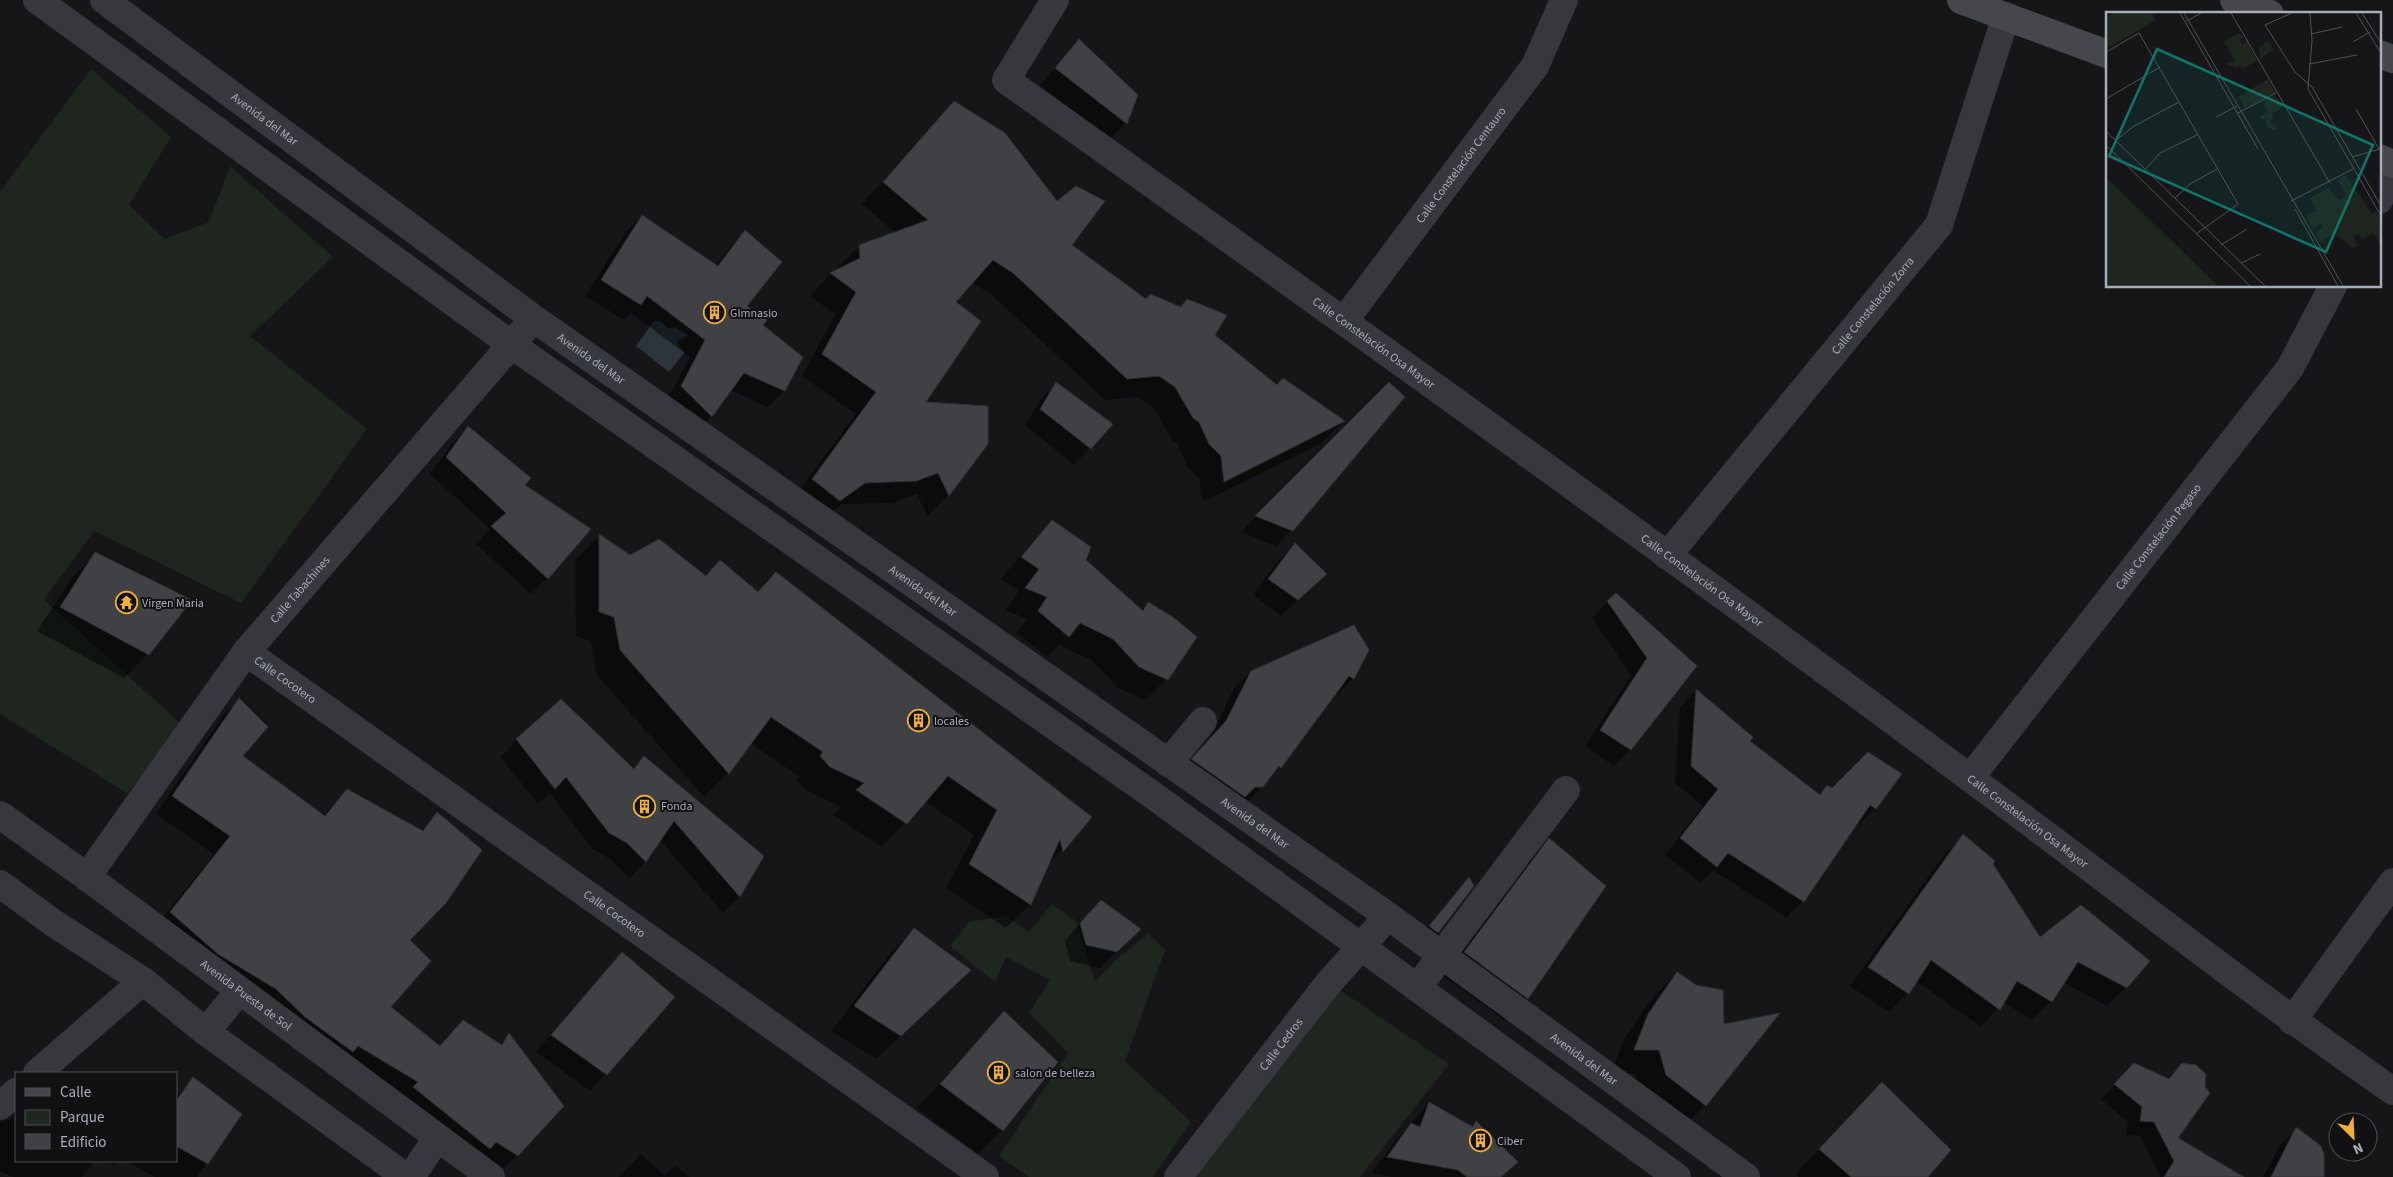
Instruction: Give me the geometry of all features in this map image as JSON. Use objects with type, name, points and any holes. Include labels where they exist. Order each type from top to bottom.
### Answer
[{"type":"main road","points":[[1961,0],[2106,54]]},
{"type":"main road","points":[[2234,0],[2265,12]]},
{"type":"main road","points":[[2380,54],[2393,59]]},
{"type":"main road","points":[[2380,158],[2393,164]]},
{"type":"street","points":[[37,0],[512,345],[1154,796],[1677,1177]]},
{"type":"street","name":"Avenida del Mar","points":[[104,0],[533,318],[1388,916],[1746,1177]]},
{"type":"street","name":"Calle Constelación Osa Mayor","points":[[1055,0],[1006,80],[1344,321],[1667,556],[1970,778],[2292,1021],[2393,1091]]},
{"type":"street","name":"Calle Constelación Centauro","points":[[1344,321],[1535,66],[1564,0]]},
{"type":"street","name":"Calle Constelación Zorra","points":[[1667,556],[1939,225],[2006,16]]},
{"type":"street","points":[[2380,198],[2393,174]]},
{"type":"street","name":"Calle Constelación Pegaso","points":[[1970,778],[2290,368],[2333,288]]},
{"type":"street","name":"Calle Tabachines","points":[[87,877],[246,652],[512,345],[533,318]]},
{"type":"street","name":"Calle Cocotero","points":[[246,652],[985,1177]]},
{"type":"street","points":[[1168,762],[1203,720]]},
{"type":"street","points":[[1417,988],[1566,790]]},
{"type":"street","name":"Avenida Puesta de Sol","points":[[0,816],[87,877],[491,1177]]},
{"type":"street","points":[[2292,1021],[2393,882]]},
{"type":"street","points":[[0,884],[52,922],[143,981],[206,1032],[406,1177]]},
{"type":"street","name":"Calle Cedros","points":[[1178,1177],[1327,985],[1388,916]]},
{"type":"street","points":[[38,1072],[143,981]]},
{"type":"street","points":[[206,1032],[239,991]]},
{"type":"street","points":[[0,1106],[15,1093]]},
{"type":"street","points":[[411,1177],[437,1138]]},
{"type":"green space","points":[[91,69],[171,137],[129,205],[165,239],[209,222],[230,166],[333,257],[250,336],[367,429],[241,603],[94,531],[44,600],[186,728],[127,793],[0,714],[0,192]]},
{"type":"green space","points":[[1052,904],[1076,921],[1095,982],[1118,958],[1148,934],[1165,950],[1125,1061],[1191,1122],[1153,1177],[1029,1177],[999,1156],[1068,1053],[1029,1013],[1050,980],[1006,957],[995,982],[950,946],[969,922],[1006,916],[1029,932]]},
{"type":"green space","points":[[1331,984],[1449,1064],[1360,1177],[1180,1177]]},
{"type":"shaded area","points":[[654,321],[660,321],[669,329],[674,327],[688,335],[677,342],[684,353],[669,372],[636,346]]},
{"type":"building","points":[[1079,39],[1138,95],[1127,124],[1055,68]]},
{"type":"building","points":[[954,101],[1005,133],[1057,201],[1076,186],[1105,201],[1072,245],[1146,299],[1150,294],[1181,307],[1187,299],[1227,315],[1215,335],[1277,385],[1283,378],[1345,421],[1224,482],[1221,456],[1209,444],[1199,422],[1193,418],[1175,387],[1159,376],[1127,379],[1013,273],[993,260],[956,302],[981,321],[926,402],[988,406],[988,444],[949,496],[938,473],[916,481],[865,483],[840,501],[812,479],[876,392],[822,354],[856,292],[830,273],[860,258],[859,245],[928,220],[883,182]]},
{"type":"building","points":[[642,215],[718,266],[745,230],[782,262],[747,306],[767,320],[763,325],[803,357],[785,391],[744,373],[712,417],[681,386],[705,340],[647,296],[641,305],[601,280]]},
{"type":"building","points":[[1056,382],[1113,424],[1091,449],[1040,409]]},
{"type":"building","points":[[1389,382],[1405,397],[1293,531],[1255,516]]},
{"type":"building","points":[[468,426],[531,478],[525,485],[591,529],[548,579],[491,526],[506,513],[446,457]]},
{"type":"building","points":[[1052,520],[1091,547],[1086,560],[1143,611],[1148,602],[1173,617],[1197,637],[1168,680],[1139,667],[1113,639],[1080,623],[1069,637],[1038,611],[1047,597],[1025,588],[1039,569],[1021,557]]},
{"type":"building","points":[[599,534],[630,555],[659,539],[706,576],[720,560],[758,592],[776,572],[1092,817],[1063,852],[1060,839],[1031,905],[969,864],[997,810],[948,776],[907,824],[856,790],[864,783],[830,767],[820,756],[823,752],[771,717],[729,774],[620,650],[614,617],[599,612]]},
{"type":"building","points":[[1295,543],[1327,574],[1298,600],[1268,579]]},
{"type":"building","name":"Virgen Maria","points":[[95,552],[192,600],[149,655],[60,607]]},
{"type":"building","points":[[1616,593],[1697,666],[1631,750],[1600,730],[1647,658],[1607,601]]},
{"type":"building","points":[[1354,625],[1369,650],[1354,679],[1349,676],[1281,768],[1279,766],[1263,787],[1255,787],[1245,797],[1191,759],[1226,721],[1251,671]]},
{"type":"building","points":[[1696,689],[1753,737],[1750,741],[1820,795],[1827,785],[1832,788],[1868,752],[1902,774],[1876,809],[1870,805],[1804,902],[1728,853],[1717,867],[1680,838],[1718,789],[1691,766]]},
{"type":"building","points":[[239,698],[268,727],[243,756],[325,816],[347,789],[423,831],[437,812],[482,850],[446,903],[410,940],[431,961],[391,1007],[440,1046],[463,1020],[502,1045],[509,1033],[564,1106],[518,1156],[496,1142],[490,1149],[413,1087],[418,1082],[358,1046],[353,1052],[305,1017],[276,989],[218,954],[170,912],[230,836],[172,796]]},
{"type":"building","points":[[561,699],[634,769],[644,756],[764,856],[740,897],[674,821],[646,862],[627,843],[609,833],[566,777],[555,789],[516,739]]},
{"type":"building","points":[[1963,834],[1995,861],[1993,864],[2040,937],[2081,905],[2150,961],[2127,988],[2078,962],[2052,1002],[2017,981],[2000,1010],[1931,960],[1909,994],[1868,967]]},
{"type":"building","points":[[1549,838],[1606,886],[1528,999],[1464,952]]},
{"type":"building","points":[[1469,877],[1474,886],[1438,933],[1429,926]]},
{"type":"building","points":[[1101,900],[1141,929],[1117,952],[1086,945],[1080,923]]},
{"type":"building","points":[[914,928],[971,970],[901,1036],[854,1006]]},
{"type":"building","points":[[622,952],[675,997],[607,1075],[551,1035]]},
{"type":"building","points":[[1677,972],[1696,985],[1723,990],[1724,1024],[1780,1013],[1706,1106],[1666,1075],[1659,1050],[1634,1050],[1648,1014]]},
{"type":"building","name":"salon de belleza","points":[[1004,1011],[1058,1062],[1003,1131],[940,1084]]},
{"type":"building","points":[[2134,1063],[2169,1079],[2182,1063],[2196,1065],[2206,1074],[2205,1087],[2210,1093],[2178,1138],[2244,1177],[2164,1177],[2174,1161],[2154,1122],[2140,1121],[2142,1107],[2114,1084]]},
{"type":"building","points":[[193,1077],[242,1114],[208,1164],[178,1147],[178,1098]]},
{"type":"building","points":[[1882,1082],[1951,1150],[1928,1177],[1851,1177],[1819,1149]]},
{"type":"building","points":[[1429,1102],[1473,1127],[1476,1121],[1518,1162],[1501,1177],[1467,1177],[1458,1170],[1387,1157],[1411,1123],[1420,1127]]},
{"type":"building","points":[[2296,1127],[2321,1146],[2324,1154],[2324,1177],[2271,1177]]},
{"type":"place","name":"GImnasio","points":[[714,313]]},
{"type":"place","name":"Virgen Maria","points":[[126,603]]},
{"type":"place","name":"locales","points":[[918,721]]},
{"type":"place","name":"Fonda","points":[[645,806]]},
{"type":"place","name":"salon de belleza","points":[[999,1073]]},
{"type":"place","name":"Ciber","points":[[1481,1141]]}]
